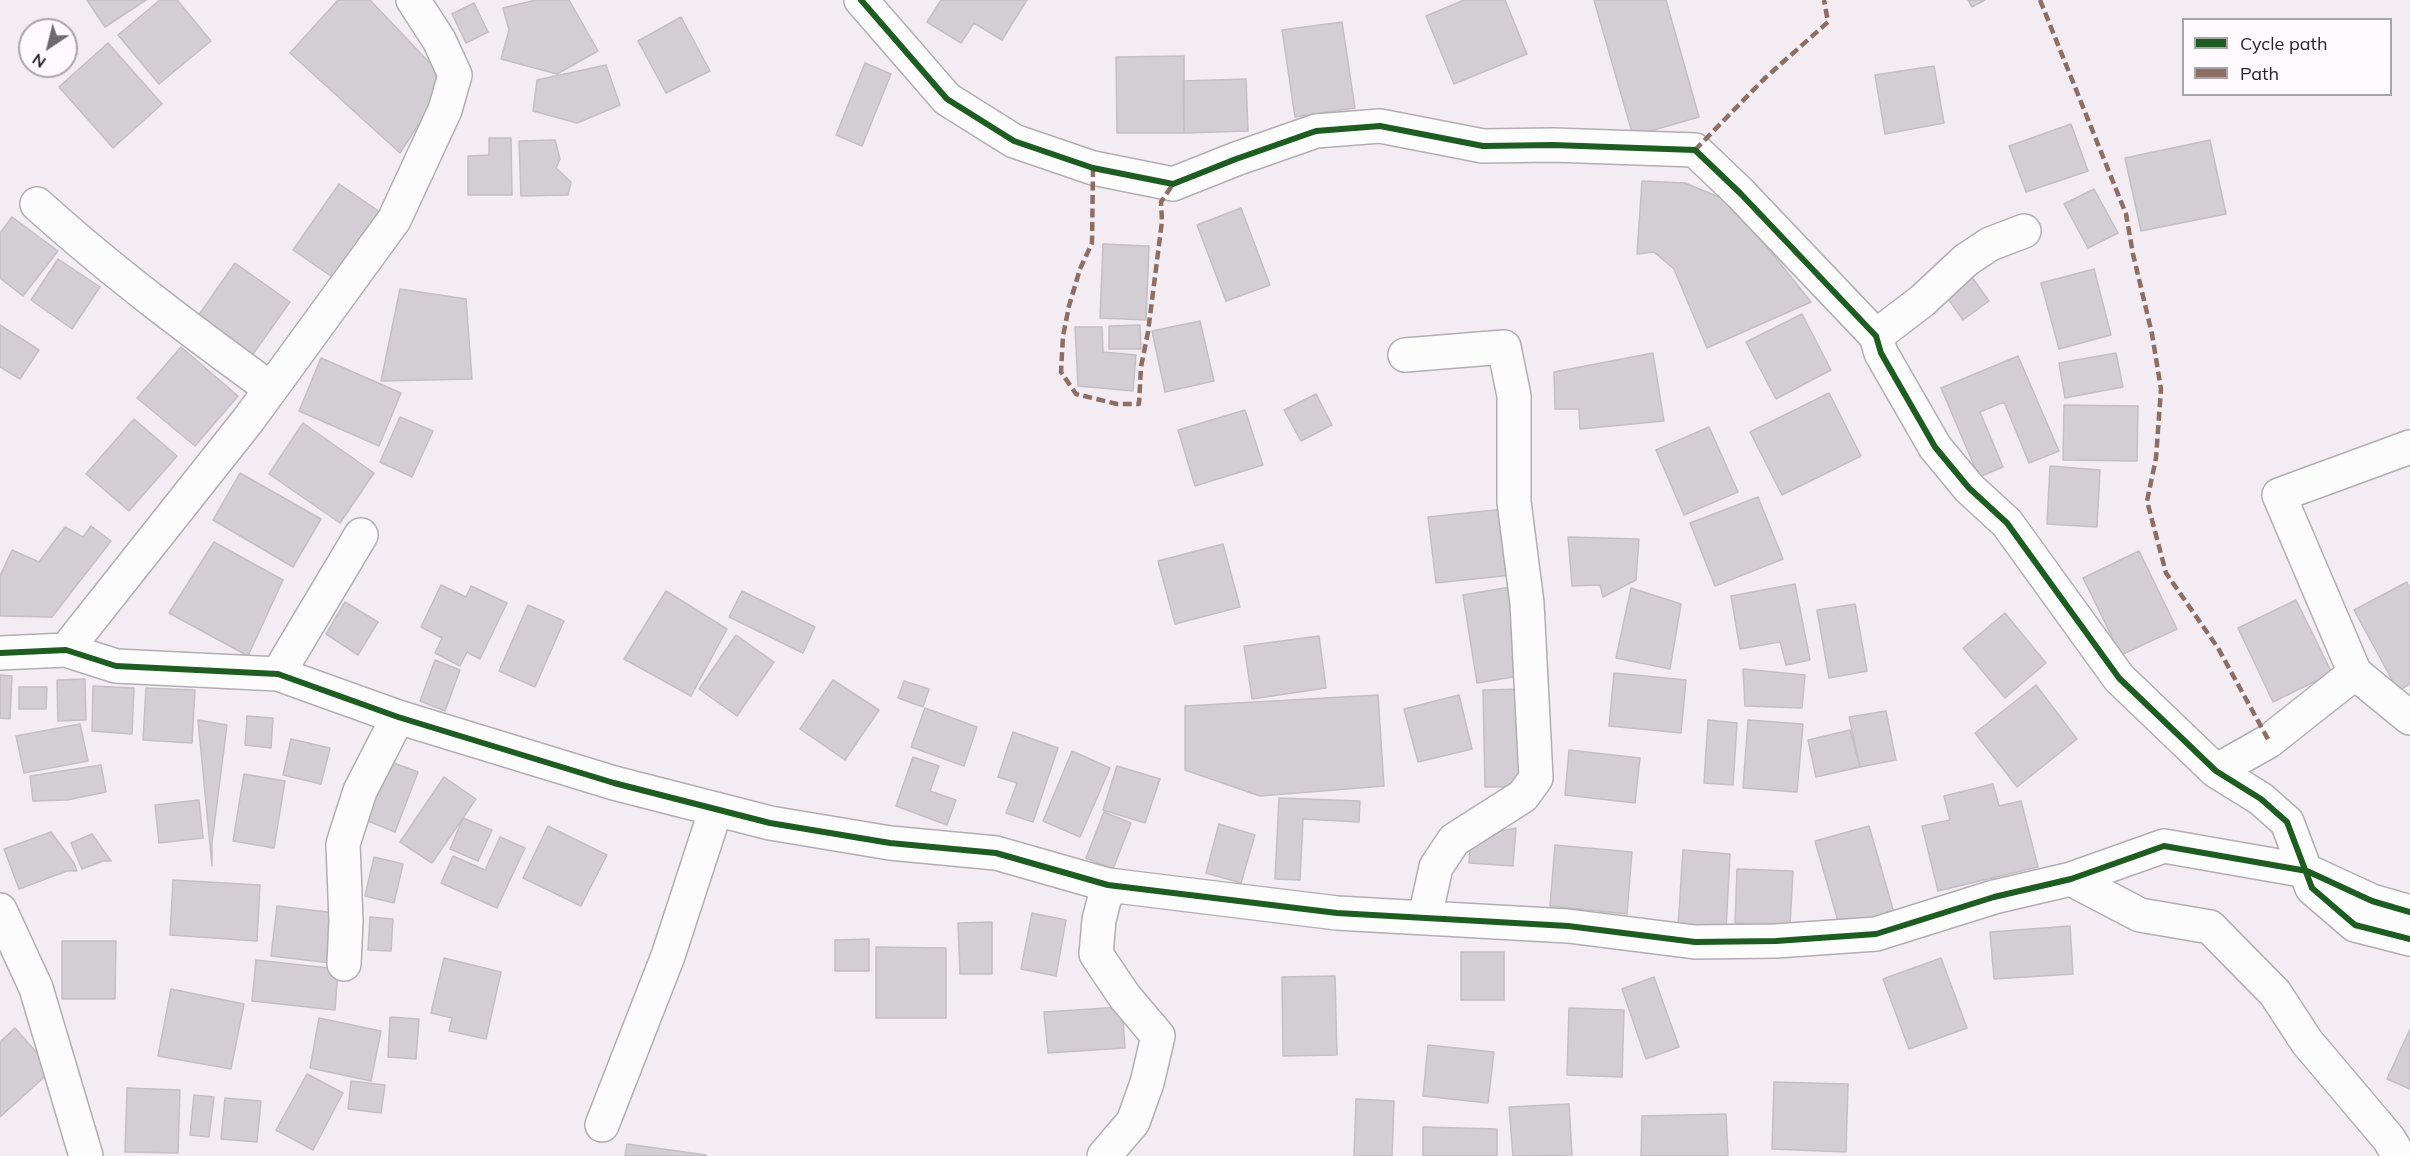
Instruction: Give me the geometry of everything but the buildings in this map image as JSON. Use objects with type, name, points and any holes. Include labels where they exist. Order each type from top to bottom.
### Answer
[{"type":"street","points":[[66,650],[271,389],[394,220],[445,110],[455,75],[439,40],[413,0]]},
{"type":"street","points":[[861,0],[947,99],[1014,141],[1093,168],[1173,184],[1316,131],[1380,126],[1483,146],[1553,145],[1695,150],[1740,193],[1876,336],[1881,353],[1935,447],[1969,488],[2007,523],[2119,678],[2216,771],[2261,799],[2287,822],[2312,888],[2355,925],[2410,939]]},
{"type":"street","points":[[37,204],[88,251],[271,389]]},
{"type":"street","points":[[1876,336],[1922,302],[1966,260],[1990,244],[2024,231]]},
{"type":"street","points":[[1405,355],[1504,347],[1514,396],[1514,502],[1527,603],[1536,778],[1523,796],[1454,840],[1436,867],[1425,917]]},
{"type":"street","points":[[2410,447],[2279,495],[2355,674],[2410,718]]},
{"type":"street","points":[[278,674],[361,535]]},
{"type":"street","points":[[0,653],[66,650],[116,666],[278,674],[398,717],[614,783],[770,823],[890,843],[996,853],[1108,885],[1337,913],[1568,926],[1695,942],[1776,941],[1876,934],[1994,897],[2071,879],[2164,846],[2307,871],[2372,901],[2410,912]]},
{"type":"street","points":[[2216,771],[2269,741],[2355,674]]},
{"type":"street","points":[[344,964],[346,921],[343,844],[360,791],[398,717]]},
{"type":"street","points":[[602,1125],[668,956],[716,809]]},
{"type":"street","points":[[2071,879],[2140,915],[2210,927],[2275,993],[2307,1042],[2390,1139],[2399,1156]]},
{"type":"street","points":[[1104,1156],[1133,1122],[1147,1083],[1158,1036],[1125,997],[1096,954],[1099,920],[1108,885]]},
{"type":"street","points":[[0,910],[36,988],[86,1156]]},
{"type":"marked path","points":[[1695,150],[1764,79],[1828,22],[1824,0]]},
{"type":"marked path","points":[[2040,0],[2126,214],[2152,334],[2161,389],[2156,458],[2147,501],[2166,573],[2218,648],[2269,741]]},
{"type":"marked path","points":[[1093,168],[1092,243],[1080,269],[1069,306],[1063,336],[1061,372],[1076,394],[1117,404],[1139,404],[1141,367],[1148,332],[1162,221],[1161,202],[1173,184]]},
{"type":"cycle path","points":[[861,0],[947,99],[1014,141],[1093,168],[1173,184],[1316,131],[1380,126],[1483,146],[1553,145],[1695,150],[1740,193],[1876,336],[1881,353],[1935,447],[1969,488],[2007,523],[2119,678],[2216,771],[2261,799],[2287,822],[2312,888],[2355,925],[2410,939]]},
{"type":"cycle path","points":[[0,653],[66,650],[116,666],[278,674],[398,717],[614,783],[770,823],[890,843],[996,853],[1108,885],[1337,913],[1568,926],[1695,942],[1776,941],[1876,934],[1994,897],[2071,879],[2164,846],[2307,871],[2372,901],[2410,912]]}]
